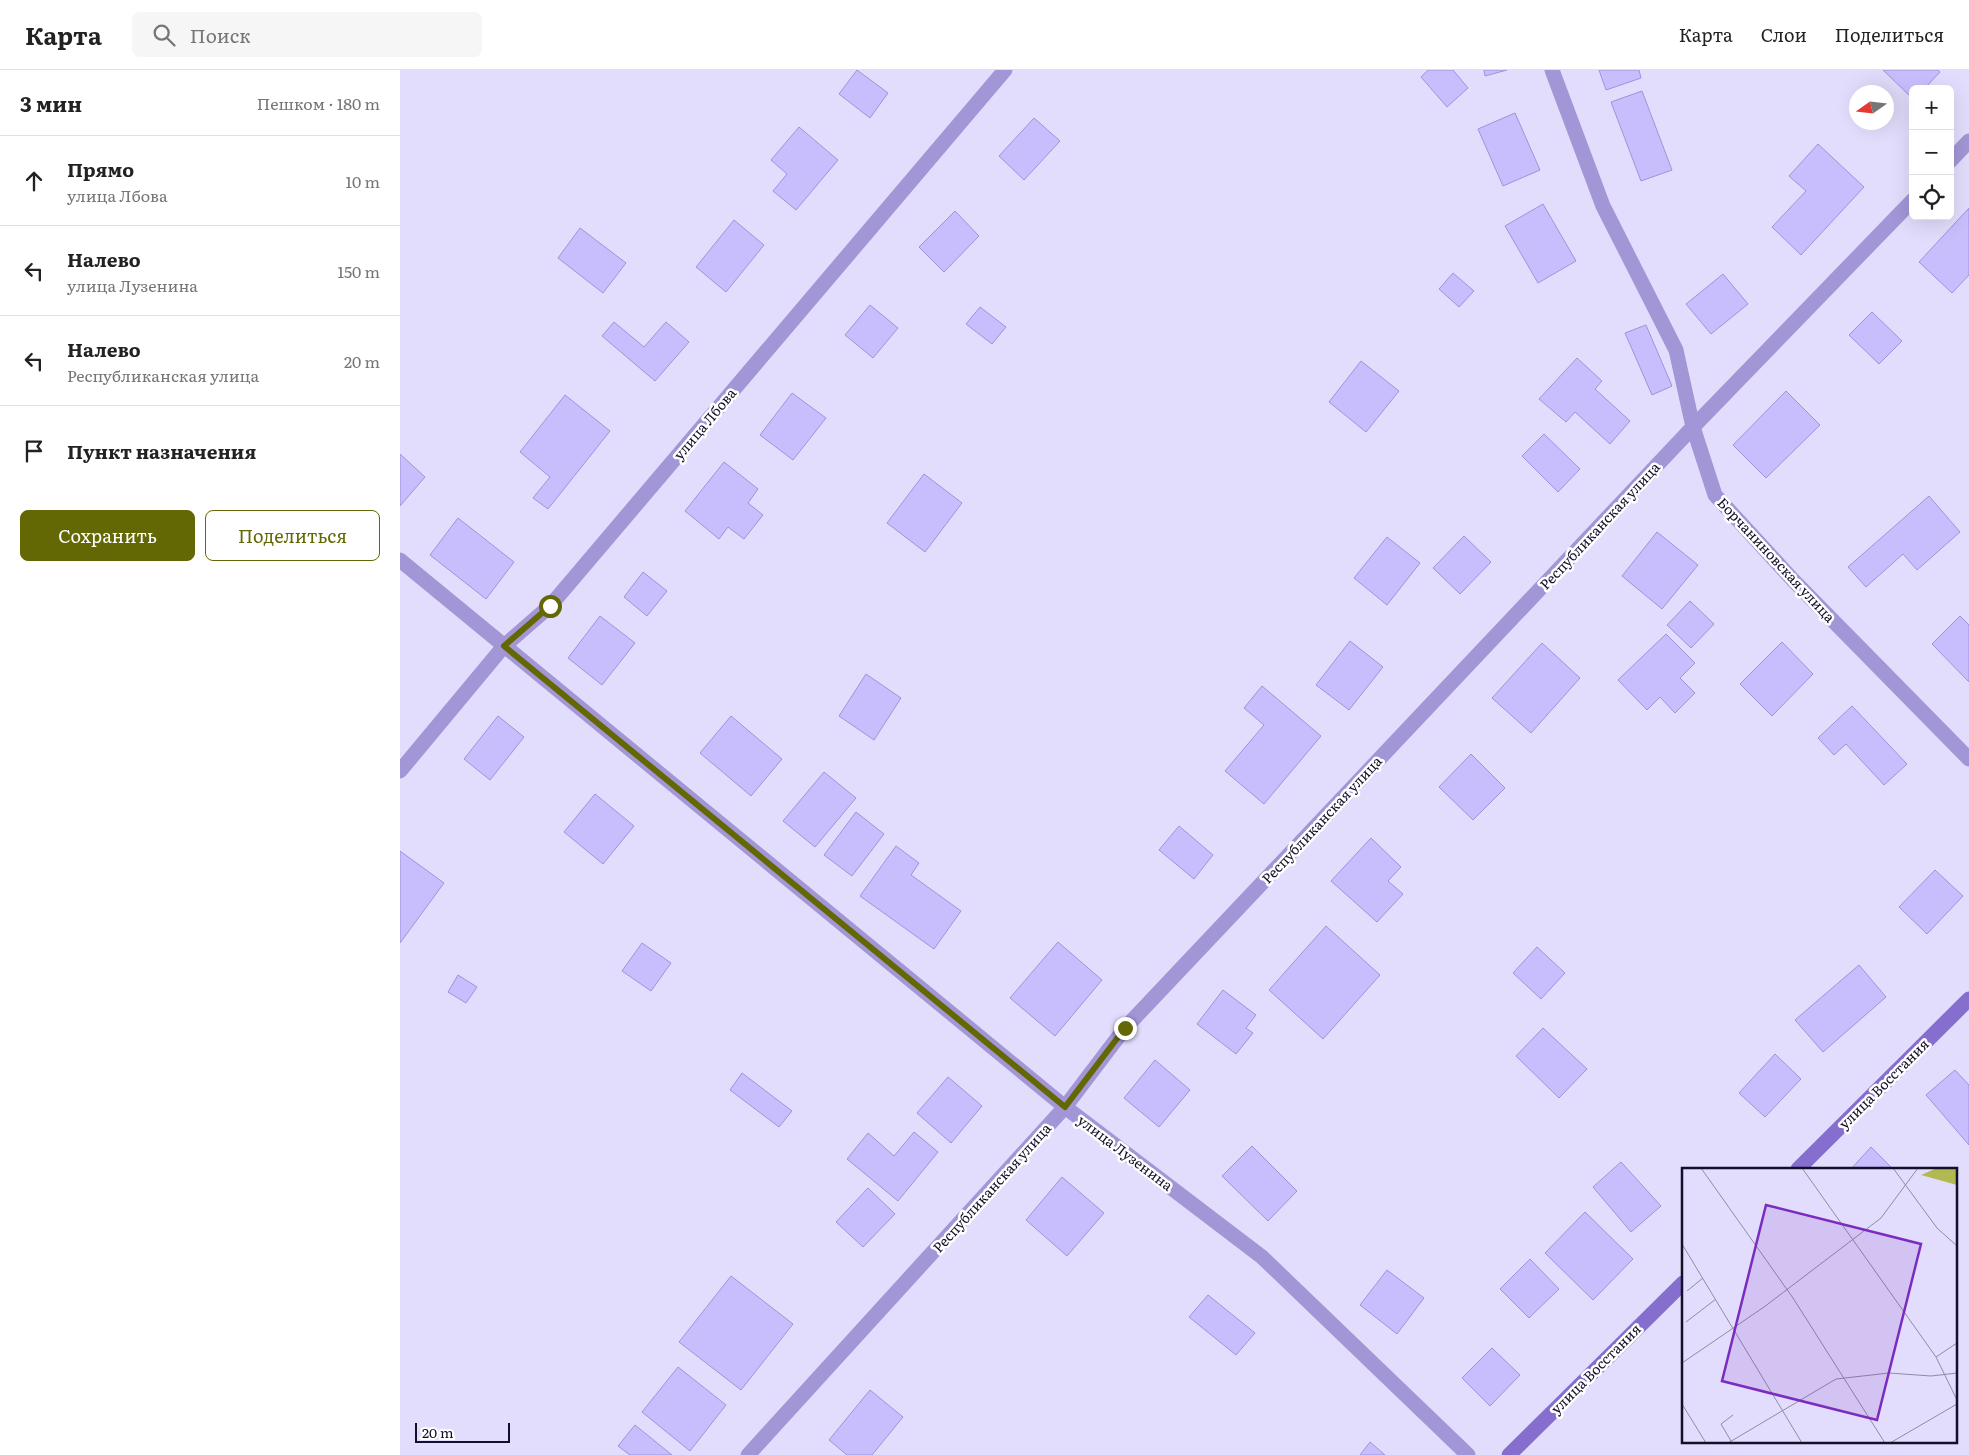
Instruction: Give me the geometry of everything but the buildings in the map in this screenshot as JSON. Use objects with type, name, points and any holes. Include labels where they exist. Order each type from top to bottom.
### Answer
[{"type":"street","name":"улица Лбова","points":[[400,771],[504,646],[550,606],[1004,70]]},
{"type":"street","name":"Борчаниновская улица","points":[[1552,70],[1603,206],[1676,350],[1693,428],[1715,496],[1793,580],[1969,759]]},
{"type":"street","points":[[1954,157],[1969,141]]},
{"type":"street","name":"Республиканская улица","points":[[748,1455],[1065,1107],[1125,1028],[1693,428],[1909,204]]},
{"type":"street","name":"улица Лузенина","points":[[400,560],[1065,1107],[1262,1257],[1468,1455]]},
{"type":"street","name":"улица Восстания","points":[[1799,1168],[1969,999]]},
{"type":"street","name":"улица Восстания","points":[[1509,1455],[1682,1284]]},
{"type":"route","points":[[550,606],[504,646],[1065,1107],[1125,1028]]}]
